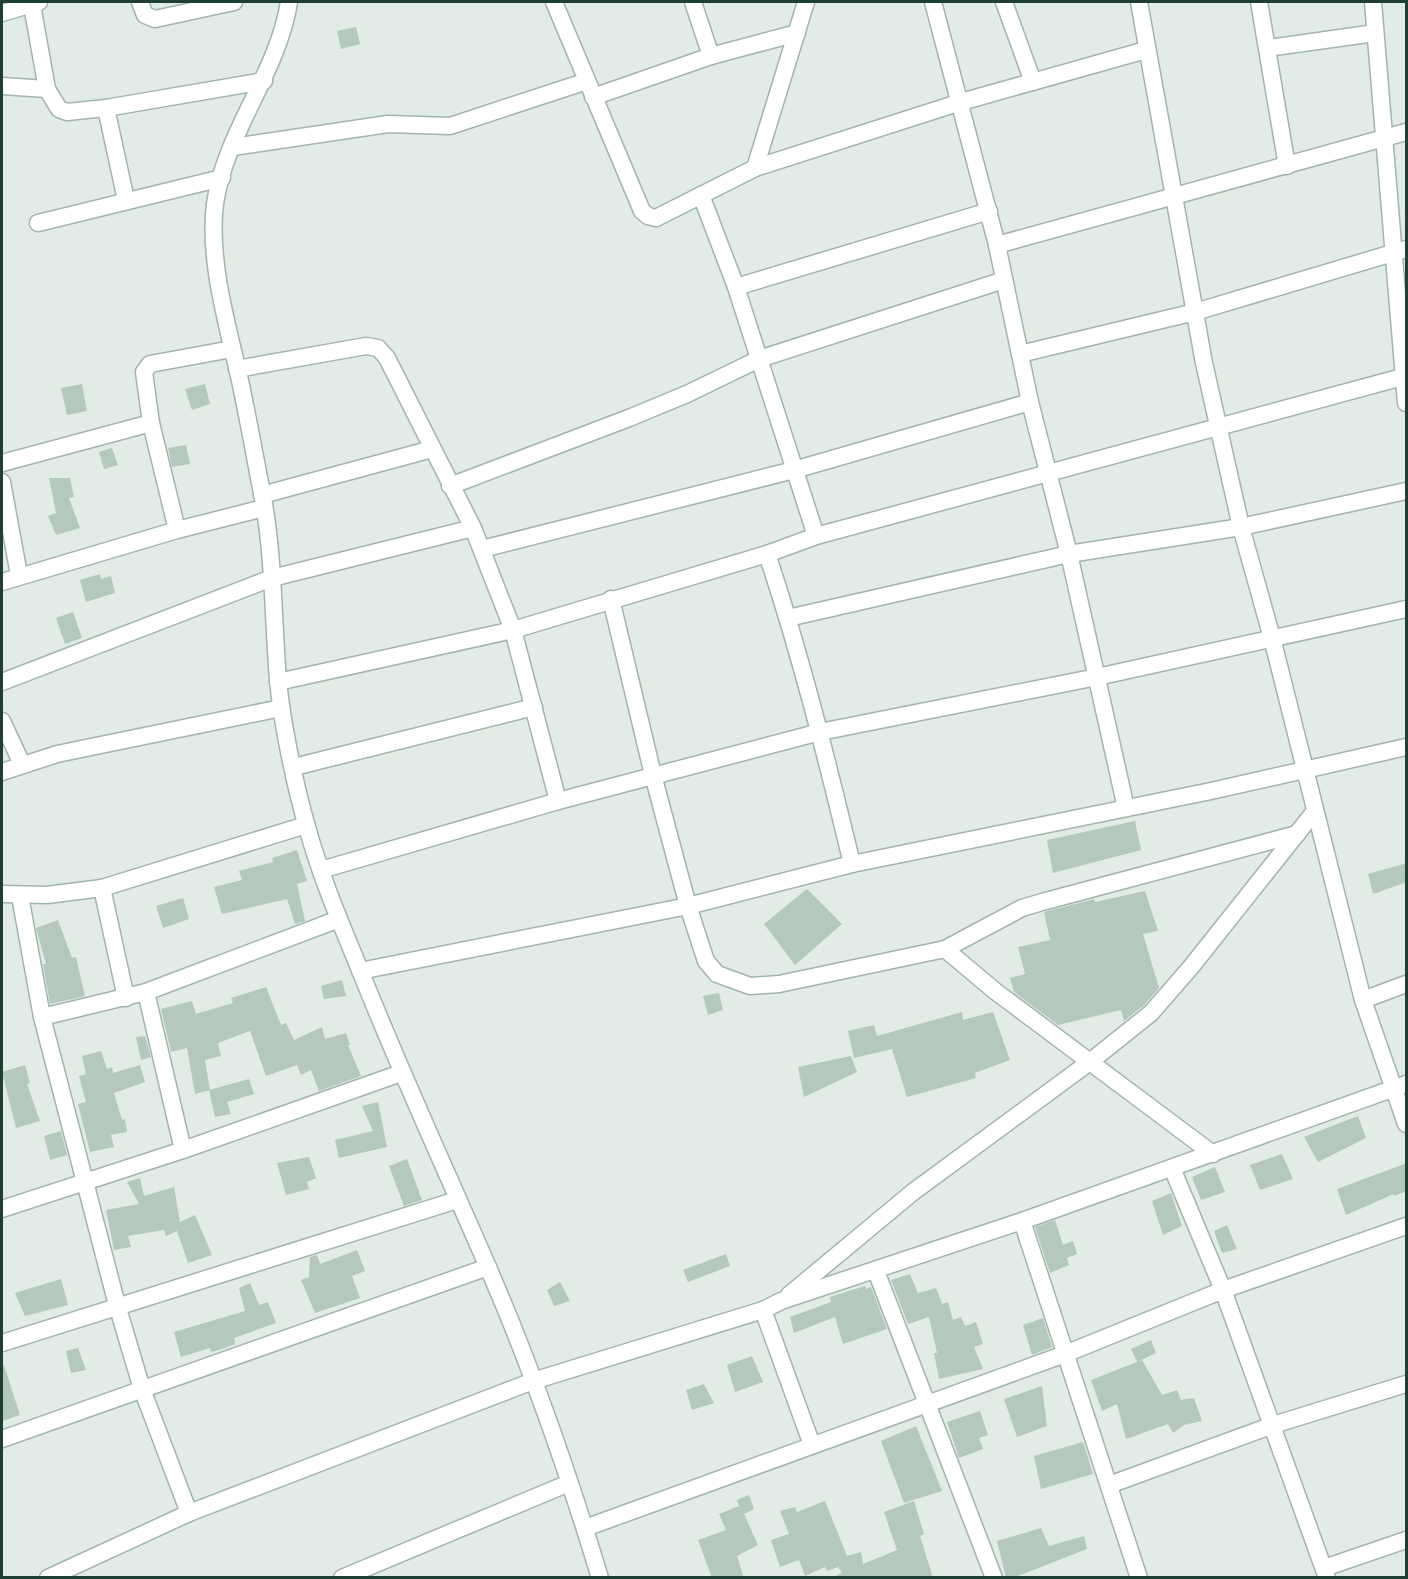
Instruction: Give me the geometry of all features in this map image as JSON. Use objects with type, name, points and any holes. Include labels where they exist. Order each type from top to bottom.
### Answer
[{"type":"street","points":[[140,2],[145,15],[155,19],[234,2]]},
{"type":"street","points":[[289,2],[286,20],[264,81],[233,147],[215,205],[221,301],[263,502],[272,578],[281,708],[306,825],[321,870],[401,1073],[488,1267],[533,1381],[585,1528],[600,1578]]},
{"type":"street","points":[[554,2],[642,212],[656,218],[755,168],[961,102],[1146,50]]},
{"type":"street","points":[[693,2],[711,56]]},
{"type":"street","points":[[755,168],[806,2]]},
{"type":"street","points":[[933,2],[989,211],[1030,402],[1069,554],[1126,808]]},
{"type":"street","points":[[1004,2],[1033,82]]},
{"type":"street","points":[[1139,2],[1195,312],[1240,527],[1272,638],[1363,1000],[1400,1087],[1407,1124]]},
{"type":"street","points":[[1259,2],[1287,166]]},
{"type":"street","points":[[2,13],[36,3],[47,89],[54,105],[67,112],[106,108],[264,81]]},
{"type":"street","points":[[1378,3],[1376,33],[1383,138],[1400,251],[1407,403]]},
{"type":"street","points":[[593,97],[711,56],[797,33]]},
{"type":"street","points":[[1268,48],[1376,33]]},
{"type":"street","points":[[233,147],[388,124],[450,126],[587,81]]},
{"type":"street","points":[[2,86],[47,89]]},
{"type":"street","points":[[106,108],[126,200]]},
{"type":"street","points":[[997,245],[1407,132]]},
{"type":"street","points":[[38,223],[222,178]]},
{"type":"street","points":[[701,195],[736,287],[816,536]]},
{"type":"street","points":[[736,287],[989,211]]},
{"type":"street","points":[[1020,354],[1195,312],[1400,251]]},
{"type":"street","points":[[450,486],[648,410],[759,359],[1004,280]]},
{"type":"street","points":[[177,530],[151,423],[146,368],[150,364],[230,342]]},
{"type":"street","points":[[237,369],[366,346],[378,348],[387,358],[482,549],[513,630],[558,801]]},
{"type":"street","points":[[278,682],[513,630],[767,554],[816,536],[1048,471],[1218,428],[1405,376]]},
{"type":"street","points":[[482,549],[794,470],[1030,402]]},
{"type":"street","points":[[2,462],[151,423]]},
{"type":"street","points":[[2,582],[19,575],[177,530],[432,449]]},
{"type":"street","points":[[2,482],[19,575]]},
{"type":"street","points":[[788,618],[1069,554],[1240,527],[1407,490]]},
{"type":"street","points":[[2,682],[272,578],[473,528]]},
{"type":"street","points":[[767,554],[788,618],[820,732],[852,864]]},
{"type":"street","points":[[611,599],[653,775],[688,906],[706,961],[717,974],[750,986],[779,984],[945,949],[1022,908],[1297,834]]},
{"type":"street","points":[[321,870],[558,801],[820,732],[1097,677],[1407,609]]},
{"type":"street","points":[[294,766],[534,707]]},
{"type":"street","points":[[2,772],[22,764],[281,708]]},
{"type":"street","points":[[2,721],[22,764]]},
{"type":"street","points":[[360,971],[688,906],[852,864],[1407,747]]},
{"type":"street","points":[[781,1301],[914,1192],[1091,1061],[1151,1013],[1191,967],[1315,811]]},
{"type":"street","points":[[2,894],[20,896],[102,888],[306,825]]},
{"type":"street","points":[[102,888],[126,998]]},
{"type":"street","points":[[20,896],[42,1017],[117,1305],[142,1389],[189,1513]]},
{"type":"street","points":[[42,1017],[146,992],[339,919]]},
{"type":"street","points":[[945,949],[987,984],[1213,1154]]},
{"type":"street","points":[[1363,1000],[1407,984]]},
{"type":"street","points":[[146,992],[183,1150]]},
{"type":"street","points":[[2,1209],[183,1150],[401,1073]]},
{"type":"street","points":[[48,1578],[189,1513],[533,1381],[763,1310],[781,1301],[1022,1221],[1400,1087]]},
{"type":"street","points":[[1172,1168],[1223,1290],[1326,1573],[1407,1540]]},
{"type":"street","points":[[3,1337],[117,1305],[457,1200]]},
{"type":"street","points":[[1022,1221],[1139,1578]]},
{"type":"street","points":[[585,1528],[1065,1354],[1223,1290],[1407,1226]]},
{"type":"street","points":[[2,1439],[488,1267]]},
{"type":"street","points":[[876,1271],[992,1577]]},
{"type":"street","points":[[763,1310],[812,1445]]},
{"type":"street","points":[[1109,1485],[1273,1425],[1407,1384]]},
{"type":"street","points":[[342,1578],[569,1483]]},
{"type":"building","points":[[356,27],[360,44],[341,49],[337,31]]},
{"type":"building","points":[[82,384],[87,411],[67,415],[61,388]]},
{"type":"building","points":[[205,384],[210,404],[192,410],[185,389]]},
{"type":"building","points":[[186,445],[190,464],[172,467],[168,448]]},
{"type":"building","points":[[112,448],[118,465],[104,469],[99,452]]},
{"type":"building","points":[[49,478],[70,478],[74,497],[69,498],[80,528],[56,535],[48,516],[56,513]]},
{"type":"building","points":[[100,574],[101,579],[111,576],[115,593],[86,602],[80,580]]},
{"type":"building","points":[[73,612],[82,638],[65,644],[56,618]]},
{"type":"building","points":[[1135,821],[1141,850],[1053,873],[1047,840]]},
{"type":"building","points":[[297,850],[307,881],[297,884],[305,921],[295,924],[287,899],[222,914],[214,887],[242,880],[239,871],[273,862],[272,858]]},
{"type":"building","points":[[1407,863],[1407,882],[1373,894],[1368,874]]},
{"type":"building","points":[[807,889],[842,924],[795,965],[764,924]]},
{"type":"building","points":[[1145,891],[1158,931],[1143,934],[1159,988],[1144,1005],[1124,1021],[1121,1010],[1058,1025],[1014,992],[1010,978],[1025,974],[1018,947],[1050,940],[1044,912],[1094,899],[1095,902]]},
{"type":"building","points":[[183,898],[189,919],[163,928],[156,906]]},
{"type":"building","points":[[58,920],[72,958],[76,957],[85,996],[50,1004],[43,964],[46,964],[36,928]]},
{"type":"building","points":[[342,980],[346,996],[324,999],[321,986]]},
{"type":"building","points":[[266,987],[281,1025],[286,1023],[294,1040],[322,1027],[325,1039],[346,1033],[350,1045],[348,1045],[361,1076],[319,1091],[311,1070],[301,1075],[297,1065],[266,1076],[250,1031],[218,1043],[221,1056],[205,1060],[210,1090],[195,1094],[187,1048],[171,1052],[161,1009],[192,1001],[196,1014],[233,1003],[231,998]]},
{"type":"building","points":[[719,993],[723,1010],[708,1015],[703,996]]},
{"type":"building","points":[[962,1012],[963,1020],[993,1012],[1010,1060],[975,1073],[976,1078],[907,1097],[892,1049],[854,1058],[848,1031],[874,1025],[877,1036]]},
{"type":"building","points":[[145,1036],[151,1057],[141,1060],[136,1037]]},
{"type":"building","points":[[101,1051],[107,1069],[112,1067],[113,1073],[140,1065],[145,1082],[114,1093],[122,1120],[125,1119],[127,1132],[111,1135],[114,1147],[90,1152],[78,1104],[86,1102],[79,1076],[86,1074],[82,1056]]},
{"type":"building","points":[[851,1056],[857,1072],[804,1097],[798,1067]]},
{"type":"building","points":[[25,1065],[30,1083],[27,1084],[40,1121],[16,1128],[2,1072]]},
{"type":"building","points":[[249,1079],[254,1094],[227,1102],[231,1114],[215,1117],[209,1090]]},
{"type":"building","points":[[378,1102],[387,1147],[339,1158],[335,1140],[373,1131],[362,1106]]},
{"type":"building","points":[[1358,1116],[1366,1138],[1318,1162],[1304,1137]]},
{"type":"building","points":[[61,1131],[67,1155],[50,1160],[44,1136]]},
{"type":"building","points":[[1282,1154],[1293,1179],[1260,1190],[1250,1165]]},
{"type":"building","points":[[309,1157],[316,1178],[307,1182],[309,1189],[286,1195],[277,1163]]},
{"type":"building","points":[[407,1159],[422,1200],[404,1206],[389,1166]]},
{"type":"building","points":[[1407,1163],[1407,1191],[1394,1196],[1394,1194],[1346,1215],[1337,1189]]},
{"type":"building","points":[[1215,1167],[1225,1192],[1201,1200],[1192,1177]]},
{"type":"building","points":[[140,1178],[144,1196],[174,1187],[180,1222],[195,1215],[212,1255],[188,1263],[177,1231],[166,1236],[164,1230],[128,1236],[131,1247],[114,1250],[106,1210],[139,1204],[127,1182]]},
{"type":"building","points":[[1171,1193],[1182,1226],[1163,1235],[1152,1201]]},
{"type":"building","points":[[1055,1220],[1063,1245],[1073,1241],[1077,1254],[1067,1258],[1069,1265],[1050,1273],[1035,1227]]},
{"type":"building","points":[[1227,1225],[1237,1249],[1222,1253],[1214,1231]]},
{"type":"building","points":[[357,1250],[365,1271],[352,1276],[360,1298],[315,1313],[301,1280],[309,1277],[310,1257],[317,1255],[320,1264]]},
{"type":"building","points":[[726,1254],[730,1266],[688,1282],[683,1270]]},
{"type":"building","points":[[910,1274],[918,1293],[936,1288],[942,1304],[948,1302],[953,1320],[961,1317],[965,1326],[976,1322],[983,1344],[974,1347],[983,1369],[939,1379],[934,1353],[937,1353],[929,1317],[908,1324],[891,1280]]},
{"type":"building","points":[[61,1279],[68,1305],[25,1316],[15,1293]]},
{"type":"building","points":[[560,1282],[570,1301],[554,1306],[547,1290]]},
{"type":"building","points":[[250,1283],[259,1305],[268,1302],[276,1323],[234,1338],[235,1344],[222,1349],[211,1352],[210,1348],[181,1357],[174,1332],[245,1311],[239,1288]]},
{"type":"building","points":[[865,1286],[866,1289],[871,1287],[887,1329],[843,1344],[835,1317],[794,1333],[790,1317],[831,1302],[830,1297]]},
{"type":"building","points":[[1043,1318],[1052,1347],[1032,1355],[1023,1325]]},
{"type":"building","points":[[1151,1340],[1156,1353],[1137,1362],[1131,1349]]},
{"type":"building","points":[[78,1348],[86,1370],[71,1373],[66,1351]]},
{"type":"building","points":[[752,1356],[763,1382],[735,1392],[727,1365]]},
{"type":"building","points":[[1142,1360],[1162,1395],[1177,1390],[1181,1400],[1194,1398],[1202,1421],[1184,1425],[1173,1433],[1168,1424],[1126,1439],[1117,1404],[1102,1411],[1091,1380]]},
{"type":"building","points":[[4,1365],[20,1415],[2,1421],[2,1366]]},
{"type":"building","points":[[704,1384],[714,1403],[692,1410],[686,1390]]},
{"type":"building","points":[[1042,1386],[1047,1426],[1017,1437],[1004,1399]]},
{"type":"building","points":[[980,1411],[988,1435],[979,1438],[983,1449],[959,1458],[947,1422]]},
{"type":"building","points":[[916,1426],[942,1491],[904,1503],[881,1441]]},
{"type":"building","points":[[1083,1442],[1093,1474],[1041,1489],[1034,1456]]},
{"type":"building","points":[[749,1495],[754,1509],[744,1514],[758,1545],[737,1556],[744,1578],[712,1578],[698,1540],[726,1530],[719,1514],[739,1506],[737,1500]]},
{"type":"building","points":[[825,1501],[847,1556],[861,1552],[863,1564],[897,1550],[884,1512],[914,1501],[924,1534],[920,1536],[933,1578],[831,1578],[842,1573],[838,1567],[827,1571],[825,1567],[805,1576],[799,1560],[780,1567],[771,1540],[789,1534],[780,1511],[795,1507],[797,1512]]},
{"type":"building","points":[[1041,1528],[1049,1546],[1084,1536],[1087,1549],[1013,1578],[1006,1578],[997,1541]]}]
